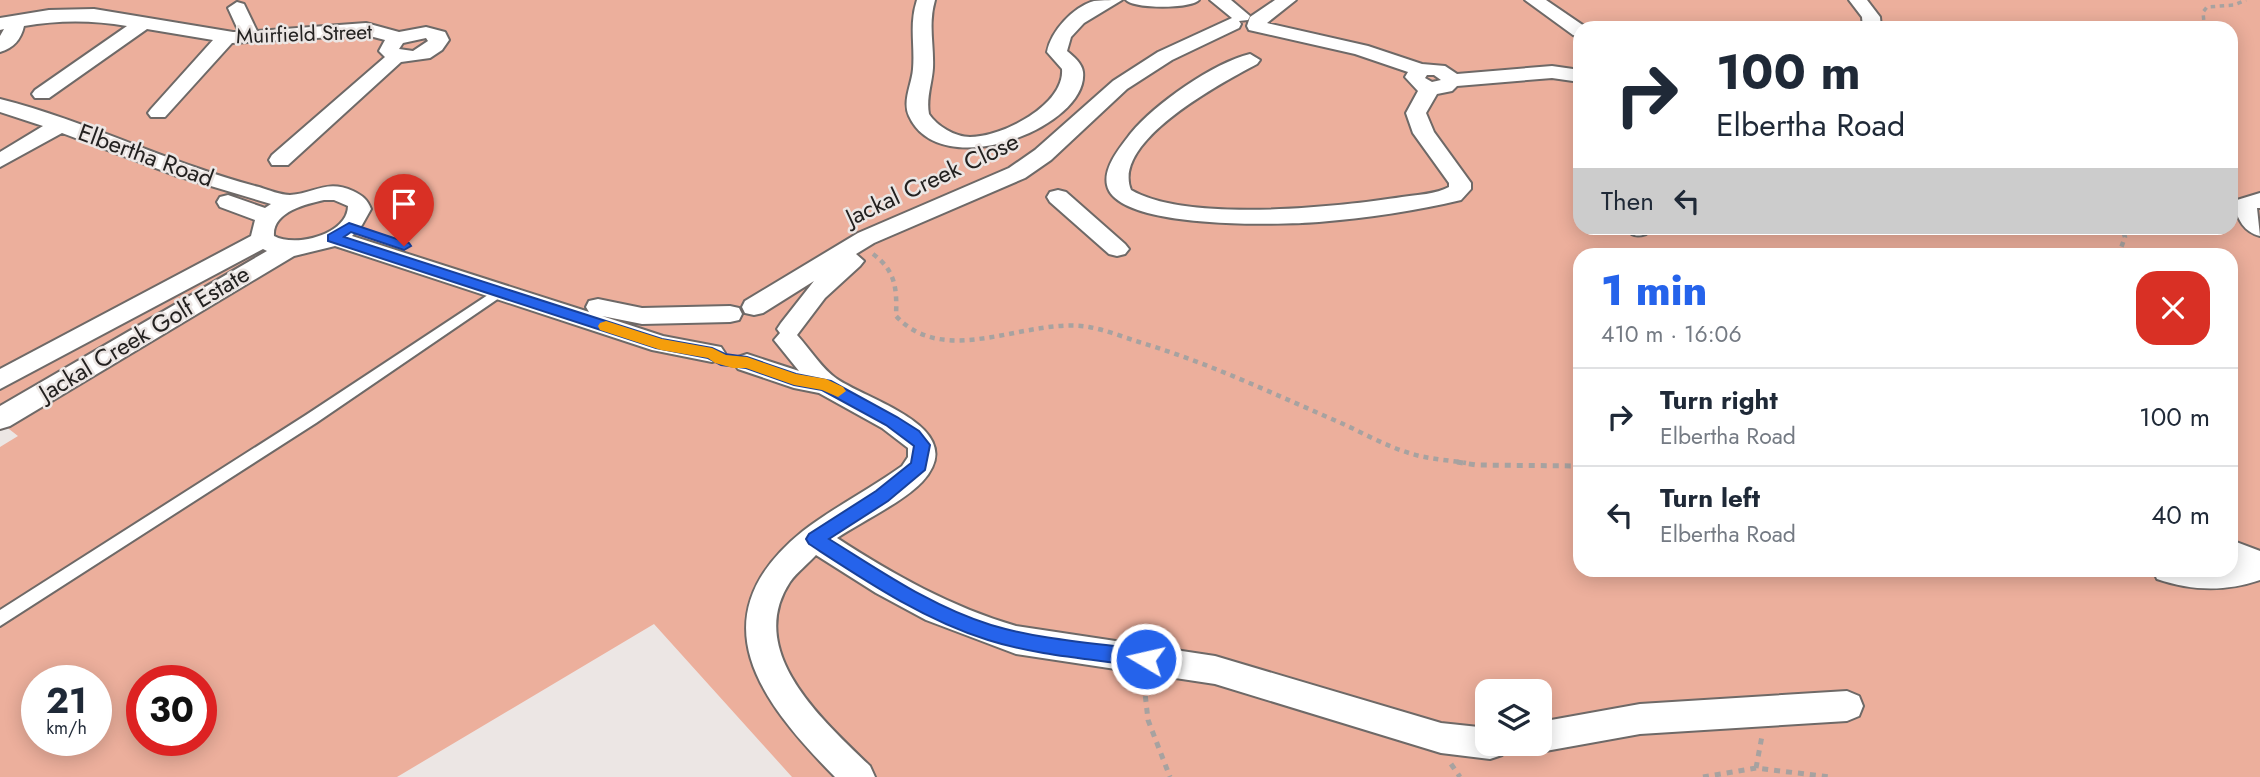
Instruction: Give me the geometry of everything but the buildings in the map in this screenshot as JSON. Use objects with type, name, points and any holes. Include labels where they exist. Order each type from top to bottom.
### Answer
[{"type":"street","points":[[926,0],[921,19],[920,47],[923,68],[918,113],[922,120],[946,138],[968,143],[1001,137],[1056,107],[1070,89],[1073,72],[1068,62],[1057,52],[1058,43],[1087,12],[1113,0]]},
{"type":"street","points":[[1135,0],[1191,0]]},
{"type":"street","points":[[1219,0],[1246,22],[1362,50],[1426,79]]},
{"type":"street","name":"Jackal Creek Close","points":[[742,310],[857,243],[1017,173],[1043,155],[1120,85],[1165,56],[1246,22],[1270,0]]},
{"type":"street","name":"Jackal Creek Close","points":[[789,334],[816,292],[829,279],[870,251],[1043,173],[1123,98],[1166,67],[1287,0]]},
{"type":"street","points":[[1534,0],[1573,26]]},
{"type":"street","points":[[1858,0],[1871,21]]},
{"type":"street","points":[[237,8],[251,37]]},
{"type":"street","name":"Muirfield Street","points":[[8,22],[94,15],[226,37],[366,29],[384,32],[398,47],[279,160]]},
{"type":"street","points":[[0,46],[12,36],[8,22]]},
{"type":"street","points":[[42,94],[145,22]]},
{"type":"street","points":[[158,113],[226,37]]},
{"type":"street","points":[[1134,203],[1119,189],[1118,172],[1145,128],[1171,104],[1250,60]]},
{"type":"street","points":[[1087,222],[1134,203],[1184,211],[1279,217],[1320,215],[1453,195],[1460,189],[1460,183],[1424,133],[1416,113],[1426,79],[1437,70],[1451,79],[1552,72],[1573,75]]},
{"type":"street","name":"Elbertha Road","points":[[0,106],[266,228],[278,248],[289,249]]},
{"type":"street","name":"Elbertha Road","points":[[0,121],[53,129],[258,194],[292,202]]},
{"type":"street","points":[[0,161],[53,129]]},
{"type":"street","points":[[266,228],[292,202],[324,193],[350,196],[357,202],[360,209],[341,232]]},
{"type":"street","points":[[1059,197],[1117,249]]},
{"type":"street","points":[[2260,200],[2245,205],[2249,218],[2260,229]]},
{"type":"street","name":"Jackal Creek Golf Estate","points":[[0,380],[266,228]]},
{"type":"street","points":[[341,232],[622,314],[642,316],[765,308],[783,315],[789,334],[826,385]]},
{"type":"street","points":[[341,232],[497,293],[661,344],[712,353],[721,359],[747,363],[794,379],[826,385],[913,435],[923,450],[919,466],[912,474],[815,539],[785,566],[774,582],[761,621],[760,641],[764,658],[785,700],[858,777]]},
{"type":"street","name":"Jackal Creek Golf Estate","points":[[0,419],[289,249],[305,247],[341,232]]},
{"type":"street","points":[[712,353],[708,345],[712,328],[742,310]]},
{"type":"street","points":[[747,363],[771,355],[789,334]]},
{"type":"street","points":[[815,539],[903,594],[947,617],[988,632],[1016,640],[1215,670],[1441,737],[1475,742]]},
{"type":"street","points":[[2238,555],[2260,564]]},
{"type":"street","points":[[2238,576],[2248,573],[2260,564]]},
{"type":"street","points":[[1552,735],[1640,719],[1847,706]]},
{"type":"lane","points":[[0,619],[311,419],[497,293]]},
{"type":"path","points":[[2204,21],[2203,12],[2207,7],[2234,5],[2246,0]]},
{"type":"path","points":[[870,251],[889,264],[895,275],[896,316],[908,329],[924,336],[998,338],[1048,326],[1069,324],[1091,327],[1189,357],[1409,453],[1476,465],[1573,466]]},
{"type":"path","points":[[1146,659],[1143,697],[1150,735],[1170,777]]},
{"type":"path","points":[[1703,777],[1756,768],[1830,777]]},
{"type":"shaded area","points":[[0,0],[2260,0],[2260,777],[792,777],[654,624],[397,777],[0,777],[0,447],[18,436],[0,422]]},
{"type":"slow traffic","points":[[606,326],[661,344],[712,353],[733,363],[747,363],[794,379],[826,385],[838,391]]},
{"type":"route","points":[[404,246],[349,227],[333,238],[661,344],[712,353],[733,363],[747,363],[794,379],[826,385],[891,421],[913,435],[922,445],[919,466],[882,496],[815,539],[903,594],[947,617],[988,632],[1016,640],[1146,659]]}]
